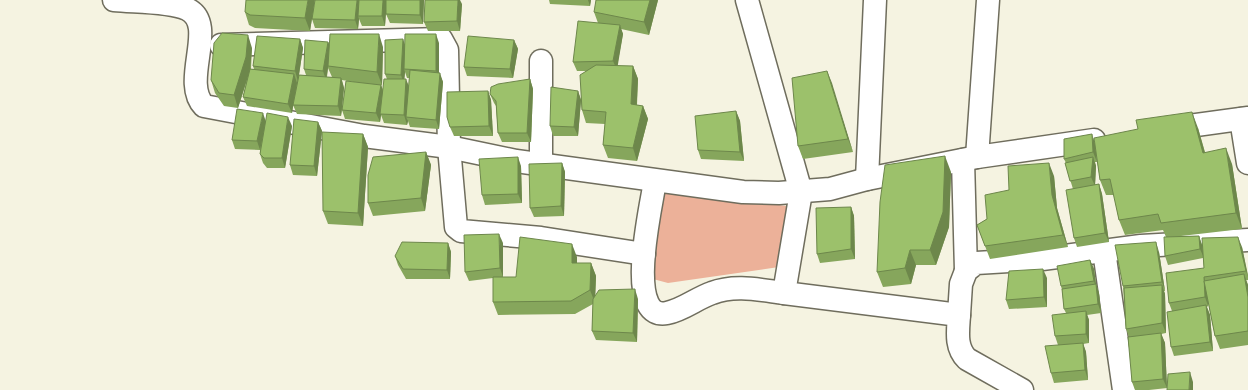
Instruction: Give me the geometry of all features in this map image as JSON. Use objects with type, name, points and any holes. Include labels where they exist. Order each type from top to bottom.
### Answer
[{"type":"street","points":[[114,0],[177,6],[187,9],[198,20],[201,37],[195,80],[196,93],[204,106],[364,136],[449,147],[541,164],[655,181],[742,192],[801,192],[830,189],[867,179],[970,158],[1115,136]]},
{"type":"street","points":[[747,0],[801,192],[784,293]]},
{"type":"street","points":[[867,179],[875,0]]},
{"type":"street","points":[[988,0],[970,158],[966,271],[961,284],[958,315],[959,349],[967,359],[1022,390]]},
{"type":"street","points":[[199,46],[441,39],[447,50],[449,147],[456,227],[461,231],[541,238],[644,254]]},
{"type":"street","points":[[541,61],[541,164]]},
{"type":"street","points":[[1150,131],[1244,119],[1248,163]]},
{"type":"street","points":[[655,181],[644,254],[644,294],[646,304],[656,314],[666,314],[713,292],[744,287],[958,315]]},
{"type":"street","points":[[966,271],[980,262],[1042,259],[1141,246],[1248,240]]},
{"type":"street","points":[[1104,251],[1124,390]]},
{"type":"shaded area","points":[[659,190],[787,206],[779,267],[668,283],[653,279],[649,241]]},
{"type":"building","points":[[246,0],[308,0],[305,18],[250,15],[245,12]]},
{"type":"building","points":[[315,0],[357,0],[355,20],[312,19]]},
{"type":"building","points":[[359,0],[383,0],[382,16],[358,16]]},
{"type":"building","points":[[386,0],[420,0],[420,15],[386,14]]},
{"type":"building","points":[[425,0],[458,0],[457,21],[424,22]]},
{"type":"building","points":[[596,0],[650,0],[644,22],[594,12]]},
{"type":"building","points":[[578,21],[620,25],[613,61],[573,62]]},
{"type":"building","points":[[222,33],[248,35],[246,57],[234,95],[219,93],[211,80],[214,43]]},
{"type":"building","points":[[330,34],[379,34],[377,72],[328,66]]},
{"type":"building","points":[[405,34],[436,34],[436,71],[404,69]]},
{"type":"building","points":[[257,36],[300,39],[295,71],[253,66]]},
{"type":"building","points":[[468,36],[514,40],[510,69],[464,67]]},
{"type":"building","points":[[403,39],[401,75],[385,74],[385,40]]},
{"type":"building","points":[[305,40],[328,42],[323,71],[304,69]]},
{"type":"building","points":[[596,65],[633,66],[631,104],[643,106],[633,148],[603,145],[606,112],[582,110],[580,75]]},
{"type":"building","points":[[250,69],[294,74],[288,104],[243,97]]},
{"type":"building","points":[[410,70],[440,73],[436,120],[406,117]]},
{"type":"building","points":[[827,71],[848,139],[798,146],[792,78]]},
{"type":"building","points":[[299,75],[341,78],[338,106],[293,105]]},
{"type":"building","points":[[384,79],[406,79],[404,115],[380,114]]},
{"type":"building","points":[[530,79],[527,133],[498,133],[496,101],[490,94],[491,87],[498,84]]},
{"type":"building","points":[[346,81],[381,85],[376,113],[342,110]]},
{"type":"building","points":[[551,87],[578,91],[574,127],[550,126]]},
{"type":"building","points":[[488,91],[489,126],[450,127],[447,117],[447,92]]},
{"type":"building","points":[[237,109],[263,113],[257,141],[232,140]]},
{"type":"building","points":[[736,111],[740,152],[698,150],[695,116]]},
{"type":"building","points":[[1192,112],[1203,153],[1226,148],[1236,213],[1161,223],[1158,214],[1119,220],[1110,179],[1100,180],[1094,138],[1138,129],[1136,120]]},
{"type":"building","points":[[267,113],[288,117],[282,158],[264,158],[260,154]]},
{"type":"building","points":[[294,119],[318,122],[314,166],[290,165]]},
{"type":"building","points":[[322,132],[363,134],[358,213],[323,211]]},
{"type":"building","points":[[1092,134],[1093,152],[1064,159],[1064,139]]},
{"type":"building","points":[[426,152],[421,198],[368,203],[368,175],[373,157]]},
{"type":"building","points":[[945,156],[943,212],[930,250],[910,250],[905,268],[877,272],[880,202],[885,165]]},
{"type":"building","points":[[518,157],[518,194],[482,195],[479,159]]},
{"type":"building","points":[[1093,157],[1091,177],[1070,181],[1065,163]]},
{"type":"building","points":[[562,163],[561,206],[530,208],[529,164]]},
{"type":"building","points":[[1049,163],[1052,195],[1063,235],[985,246],[977,225],[987,219],[985,195],[1009,190],[1008,166]]},
{"type":"building","points":[[1099,184],[1105,233],[1074,238],[1066,190]]},
{"type":"building","points":[[851,207],[851,249],[817,254],[816,208]]},
{"type":"building","points":[[499,234],[500,268],[465,272],[464,235]]},
{"type":"building","points":[[1199,236],[1200,249],[1165,256],[1164,237]]},
{"type":"building","points":[[520,237],[572,244],[572,263],[591,263],[590,290],[571,301],[493,302],[493,277],[516,277]]},
{"type":"building","points":[[1238,237],[1246,271],[1204,277],[1205,297],[1169,303],[1166,273],[1204,268],[1202,238]]},
{"type":"building","points":[[402,242],[448,243],[447,270],[403,269],[395,256]]},
{"type":"building","points":[[1156,242],[1162,282],[1123,286],[1115,245]]},
{"type":"building","points":[[1090,260],[1094,281],[1061,286],[1057,266]]},
{"type":"building","points":[[1043,269],[1044,297],[1006,300],[1009,271]]},
{"type":"building","points":[[1244,274],[1248,297],[1248,331],[1215,336],[1204,281]]},
{"type":"building","points":[[1096,284],[1098,304],[1064,309],[1062,289]]},
{"type":"building","points":[[1162,285],[1162,323],[1126,329],[1124,288]]},
{"type":"building","points":[[635,289],[633,333],[592,331],[593,299],[599,290]]},
{"type":"building","points":[[1206,305],[1210,342],[1171,347],[1167,312]]},
{"type":"building","points":[[1086,311],[1086,334],[1055,336],[1052,315]]},
{"type":"building","points":[[1161,333],[1163,379],[1132,382],[1128,337]]},
{"type":"building","points":[[1083,343],[1085,370],[1051,373],[1045,346]]},
{"type":"building","points":[[1190,372],[1189,390],[1167,390],[1168,374]]}]
